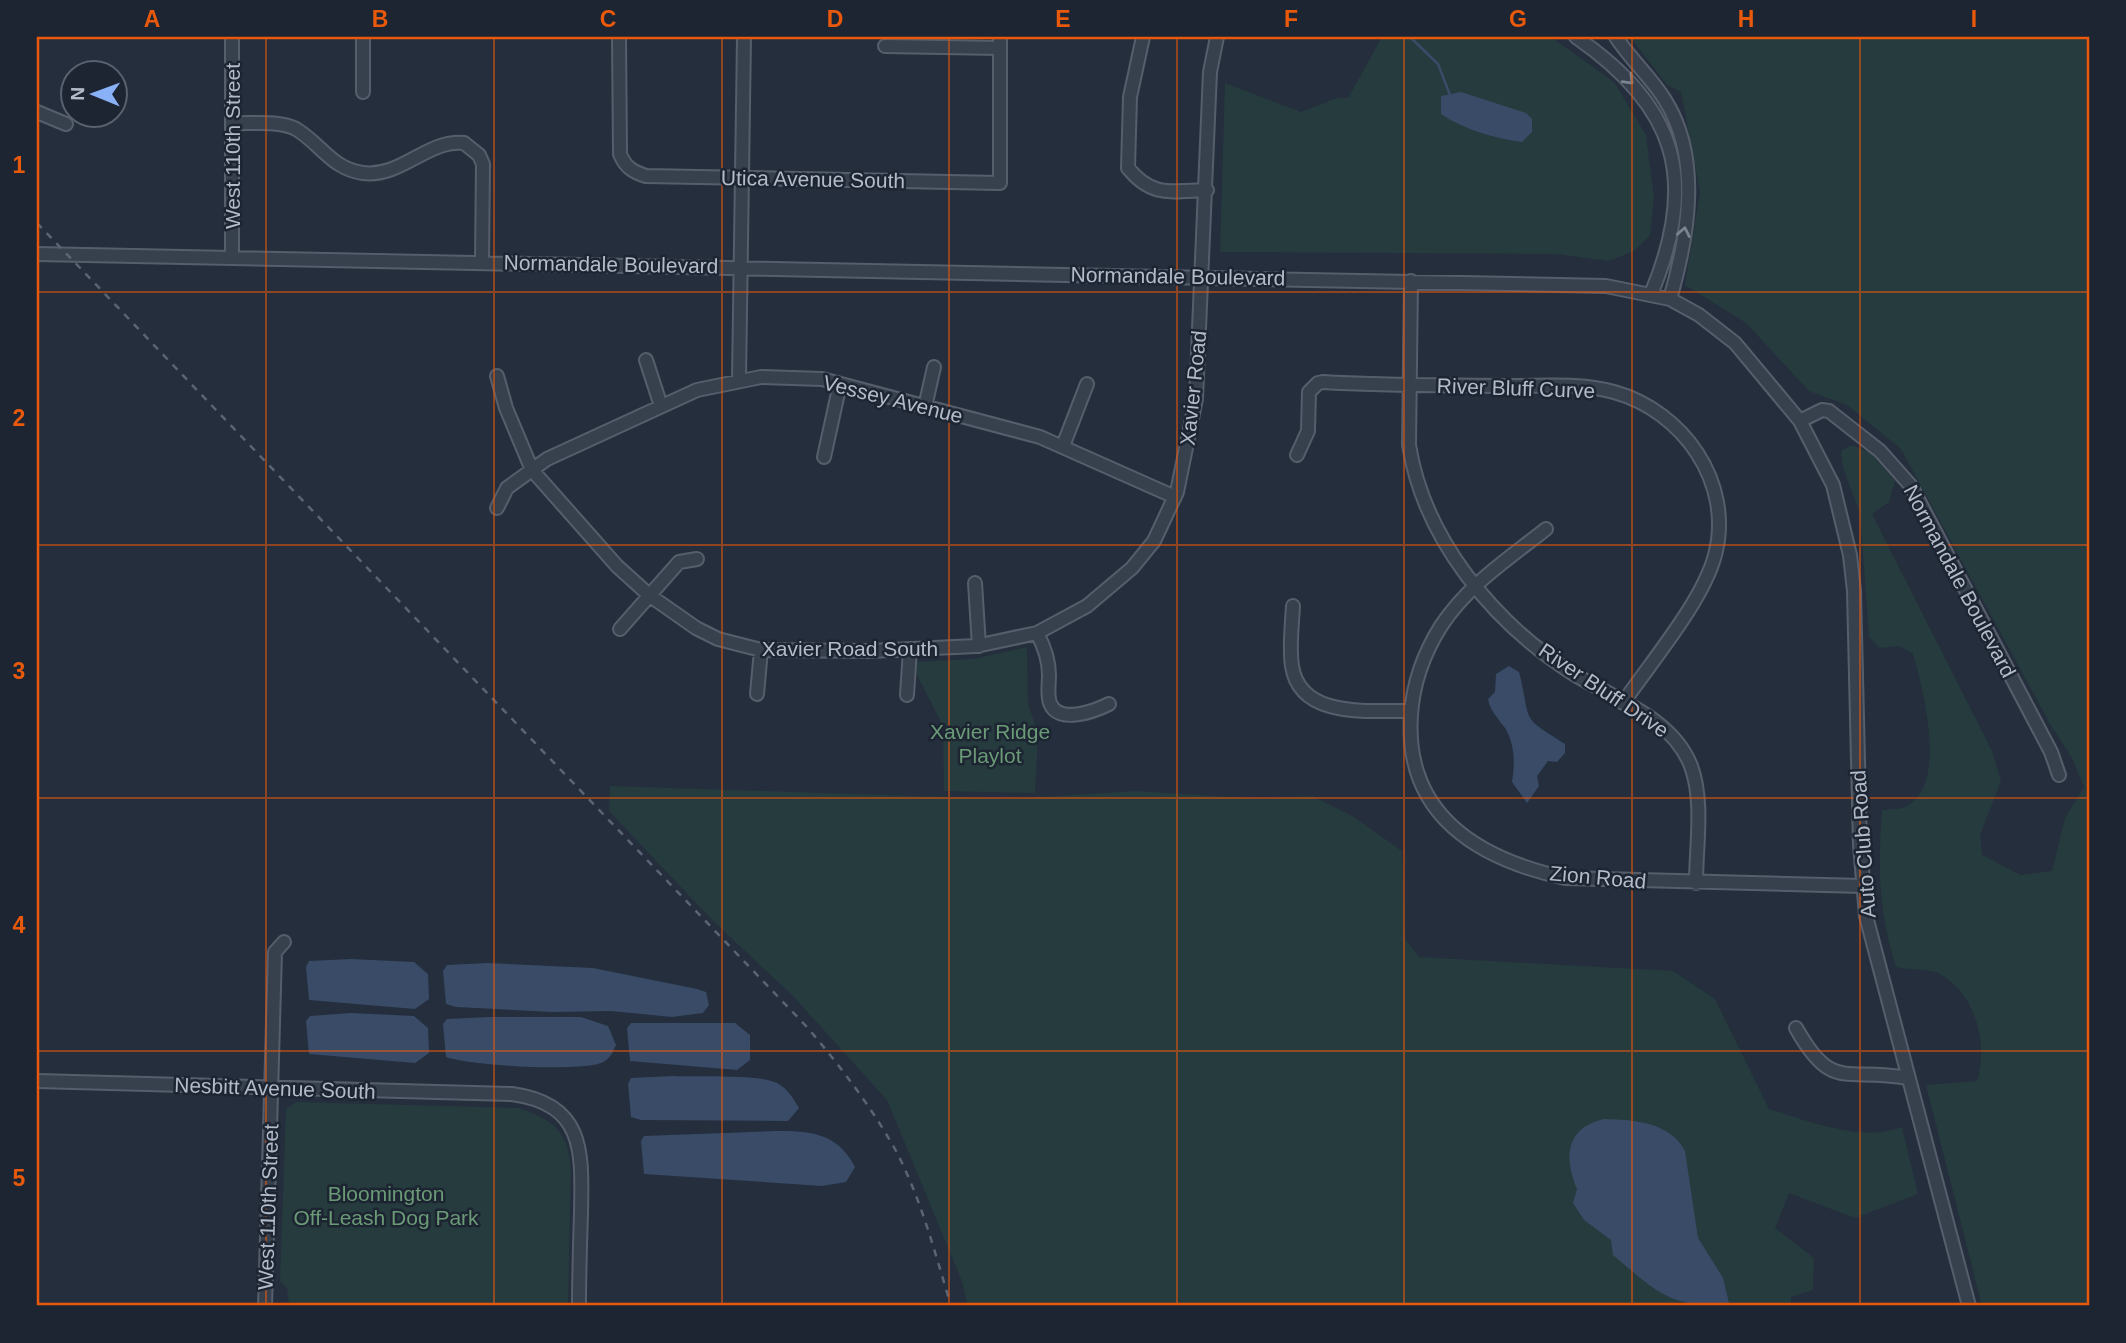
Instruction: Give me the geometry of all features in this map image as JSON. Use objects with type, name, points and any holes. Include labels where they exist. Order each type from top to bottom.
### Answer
[{"type":"street","name":"West 110th Street","points":[[232,37],[232,256]]},
{"type":"street","points":[[363,37],[363,92]]},
{"type":"street","name":"Utica Avenue South","points":[[619,37],[620,154],[627,167],[646,176],[1000,183],[1000,42]]},
{"type":"street","points":[[739,379],[744,37]]},
{"type":"street","points":[[1143,37],[1129,107],[1128,167],[1142,184],[1160,191],[1207,190]]},
{"type":"street","name":"Xavier Road","points":[[1175,498],[1196,399],[1210,72],[1217,37]]},
{"type":"street","points":[[1576,37],[1629,79],[1659,118],[1666,136],[1674,170],[1675,208],[1664,262],[1651,294]]},
{"type":"street","points":[[1616,37],[1667,102],[1679,130],[1688,174],[1688,215],[1670,299]]},
{"type":"street","points":[[885,46],[1000,42]]},
{"type":"street","points":[[37,112],[60,122]]},
{"type":"street","points":[[232,123],[295,128],[332,162],[362,173],[393,170],[444,144],[464,142],[480,155],[483,164],[482,262]]},
{"type":"street","name":"Normandale Boulevard","points":[[37,254],[1411,281],[1606,286],[1651,294],[1670,299],[1699,315],[1735,343],[1800,421],[1822,410],[1829,411],[1880,451],[1911,486],[2051,752],[2059,775]]},
{"type":"street","name":"River Bluff Drive","points":[[1411,281],[1409,446],[1421,495],[1444,542],[1475,584],[1539,648],[1571,672],[1662,725],[1674,737],[1692,767],[1697,801],[1696,883]]},
{"type":"street","points":[[646,360],[661,407]]},
{"type":"street","points":[[925,407],[934,367]]},
{"type":"street","name":"Xavier Road South","points":[[497,376],[506,408],[532,470],[617,566],[649,595],[696,628],[718,639],[761,650],[979,646],[1037,633],[1079,612],[1111,589],[1154,541],[1175,498]]},
{"type":"street","name":"Vessey Avenue","points":[[497,508],[507,488],[547,459],[697,390],[739,379],[809,378],[1040,437],[1175,498]]},
{"type":"street","name":"River Bluff Curve","points":[[1297,455],[1308,431],[1310,392],[1318,383],[1569,387],[1614,392],[1636,401],[1674,426],[1700,457],[1710,474],[1717,504],[1715,554],[1699,592],[1623,703]]},
{"type":"street","points":[[824,457],[840,384]]},
{"type":"street","points":[[1063,446],[1087,384]]},
{"type":"street","name":"Auto Club Road","points":[[1800,421],[1833,485],[1850,555],[1862,886],[1869,928],[1969,1306]]},
{"type":"street","name":"Zion Road","points":[[1546,529],[1475,584],[1442,625],[1428,649],[1418,675],[1411,711],[1412,757],[1422,789],[1441,816],[1486,850],[1525,867],[1566,878],[1862,886]]},
{"type":"street","points":[[620,629],[679,562],[697,559]]},
{"type":"street","points":[[975,583],[979,646]]},
{"type":"street","points":[[1293,606],[1292,668],[1296,680],[1311,699],[1333,708],[1411,711]]},
{"type":"street","points":[[1037,633],[1047,658],[1049,697],[1054,709],[1060,713],[1090,714],[1109,704]]},
{"type":"street","points":[[907,695],[910,649]]},
{"type":"street","points":[[757,694],[761,650]]},
{"type":"street","name":"West 110th Street","points":[[265,1306],[275,953],[284,942]]},
{"type":"street","points":[[1796,1028],[1817,1061],[1836,1073],[1908,1078]]},
{"type":"street","name":"Nesbitt Avenue South","points":[[37,1081],[512,1094],[543,1101],[568,1121],[576,1135],[582,1167],[579,1306]]},
{"type":"green space","points":[[1382,37],[1551,37],[1614,82],[1646,135],[1654,197],[1650,235],[1634,251],[1609,261],[1556,254],[1220,252],[1225,83],[1301,112],[1337,98],[1348,98]]},
{"type":"green space","points":[[1630,37],[2089,37],[2089,1306],[1982,1306],[1926,1085],[1977,1081],[1980,1035],[1970,1006],[1951,982],[1935,972],[1896,967],[1890,946],[1881,889],[1882,810],[1906,807],[1920,793],[1927,776],[1929,734],[1913,653],[1898,646],[1880,648],[1869,637],[1860,513],[1843,468],[1841,451],[1852,445],[1871,453],[1895,481],[1889,502],[1872,514],[1992,751],[2001,781],[1980,835],[1982,855],[2021,875],[2052,871],[2065,818],[2084,787],[2072,758],[2050,724],[1901,449],[1847,405],[1809,391],[1746,323],[1685,285],[1700,192],[1681,92],[1667,85]]},
{"type":"green space","name":"Xavier Ridge Playlot","points":[[1027,647],[1028,704],[1038,733],[1035,793],[944,791],[943,726],[916,673],[916,662],[973,659]]},
{"type":"green space","points":[[610,786],[1010,799],[1136,791],[1262,799],[1312,796],[1354,817],[1402,851],[1405,939],[1419,957],[1673,971],[1715,999],[1769,1109],[1853,1132],[1870,1133],[1902,1127],[1918,1194],[1855,1218],[1789,1193],[1775,1228],[1814,1258],[1813,1290],[1791,1297],[1791,1306],[968,1306],[961,1279],[887,1100],[792,995],[712,920],[609,811]]},
{"type":"green space","name":"Bloomington Off-Leash Dog Park","points":[[296,1102],[518,1108],[549,1122],[562,1136],[571,1168],[568,1306],[289,1306],[287,1288],[280,1281],[286,1109]]},
{"type":"water","points":[[1461,92],[1526,113],[1532,119],[1532,132],[1522,142],[1490,136],[1450,120],[1441,114],[1441,96]]},
{"type":"water","points":[[1509,666],[1519,672],[1527,710],[1533,722],[1565,744],[1565,753],[1557,762],[1548,761],[1537,776],[1539,786],[1527,803],[1512,782],[1514,761],[1511,741],[1492,711],[1488,699],[1495,692],[1496,674]]},
{"type":"water","points":[[351,959],[414,962],[428,974],[429,999],[415,1009],[309,1000],[306,967],[309,961]]},
{"type":"water","points":[[488,963],[593,968],[697,989],[706,992],[709,1005],[703,1013],[672,1017],[611,1011],[552,1012],[456,1007],[446,1004],[443,971],[447,965]]},
{"type":"water","points":[[351,1013],[414,1016],[428,1028],[429,1053],[415,1063],[309,1054],[306,1021],[310,1016]]},
{"type":"water","points":[[581,1017],[608,1026],[616,1045],[605,1061],[585,1066],[499,1065],[446,1057],[443,1024],[447,1019]]},
{"type":"water","points":[[631,1023],[735,1023],[750,1035],[750,1060],[737,1070],[630,1061],[627,1028]]},
{"type":"water","points":[[673,1076],[769,1080],[784,1088],[799,1108],[788,1121],[641,1120],[631,1117],[628,1084],[631,1078]]},
{"type":"water","points":[[1604,1119],[1651,1124],[1678,1141],[1685,1151],[1698,1238],[1723,1278],[1729,1303],[1736,1306],[1680,1301],[1656,1290],[1613,1255],[1611,1240],[1584,1220],[1573,1203],[1577,1189],[1570,1166],[1571,1146],[1582,1129]]},
{"type":"water","points":[[774,1131],[811,1133],[831,1140],[848,1155],[855,1167],[846,1182],[822,1186],[644,1174],[641,1141],[644,1136]]},
{"type":"waterway","points":[[1410,37],[1438,64],[1450,95]]},
{"type":"railway","points":[[37,223],[807,1027],[854,1086],[895,1149],[920,1206],[951,1306]]}]
